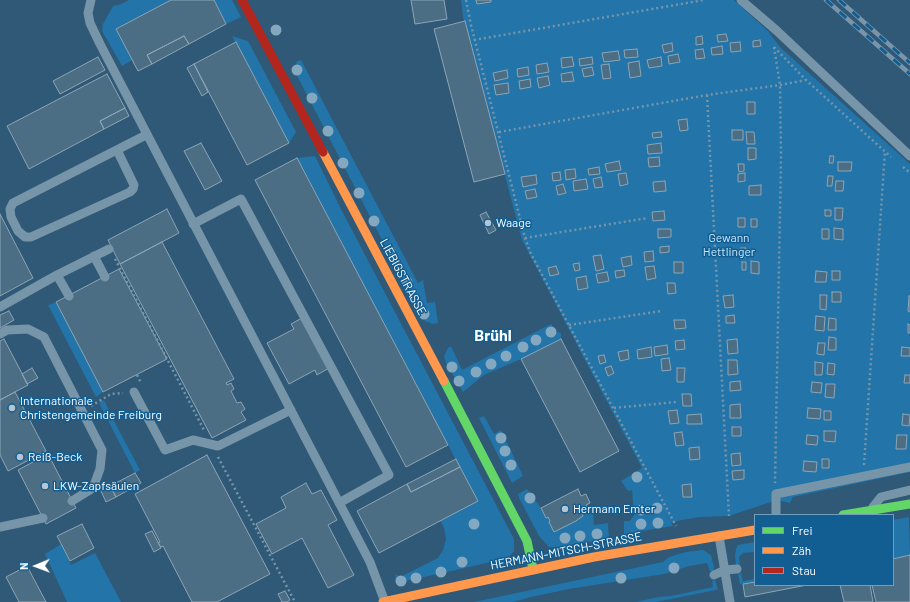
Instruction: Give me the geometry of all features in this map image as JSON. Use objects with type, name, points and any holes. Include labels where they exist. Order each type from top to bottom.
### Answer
[{"type":"street","name":"LIEBIGSTRASSE","points":[[242,0],[429,352],[527,541],[533,569]]},
{"type":"street","points":[[848,514],[910,504]]},
{"type":"street","name":"HERMANN-MITSCH-STRASSE","points":[[385,602],[533,569],[620,552],[754,530]]},
{"type":"lane","points":[[91,0],[88,13],[90,23],[146,135],[370,562],[385,602]]},
{"type":"lane","points":[[741,0],[776,30],[910,156]]},
{"type":"lane","points":[[117,150],[134,185],[133,190],[31,237],[25,237],[18,231],[10,217],[12,203],[146,135]]},
{"type":"lane","points":[[193,224],[241,199],[389,475],[339,503]]},
{"type":"lane","points":[[0,308],[57,275],[109,248]]},
{"type":"lane","points":[[94,256],[105,277]]},
{"type":"lane","points":[[57,275],[69,296]]},
{"type":"lane","points":[[0,334],[7,330],[28,329],[44,337],[102,450],[100,469],[93,488],[72,501]]},
{"type":"lane","points":[[134,392],[165,450],[193,440],[218,446],[291,410]]},
{"type":"lane","points":[[776,514],[776,494],[910,467]]},
{"type":"lane","points":[[870,510],[881,497],[910,490]]},
{"type":"lane","points":[[0,527],[42,518]]},
{"type":"lane","points":[[719,535],[730,602]]},
{"type":"lane","points":[[714,575],[725,570],[737,569]]},
{"type":"path","points":[[466,0],[474,40],[499,132],[525,238],[531,254],[675,521],[682,542]]},
{"type":"path","points":[[474,40],[704,0]]},
{"type":"path","points":[[774,46],[780,86],[781,157],[776,494]]},
{"type":"path","points":[[499,132],[707,95],[780,86],[806,80]]},
{"type":"path","points":[[707,95],[731,534]]},
{"type":"path","points":[[863,477],[884,151]]},
{"type":"path","points":[[525,238],[648,218]]},
{"type":"path","points":[[114,258],[295,602]]},
{"type":"path","points":[[568,325],[662,311]]},
{"type":"path","points":[[82,411],[111,394],[134,392],[142,382],[137,375]]},
{"type":"path","points":[[614,408],[676,402]]},
{"type":"green space","points":[[129,0],[171,0],[116,29],[132,60],[122,66],[102,31],[103,24],[113,6]]},
{"type":"green space","points":[[214,0],[232,0],[241,17],[226,24]]},
{"type":"green space","name":"Gewann Hettlinger","points":[[461,0],[734,0],[768,31],[780,47],[910,164],[910,472],[793,497],[790,503],[777,500],[729,516],[699,517],[671,522],[673,526],[624,534],[624,521],[630,521],[634,515],[632,490],[628,491],[621,481],[642,468],[522,240],[463,17]]},
{"type":"green space","points":[[232,36],[248,41],[296,132],[289,143]]},
{"type":"green space","points":[[301,60],[418,283],[423,280],[427,303],[435,302],[438,323],[433,324],[425,321],[406,286],[294,70],[297,61]]},
{"type":"green space","points":[[315,156],[341,209],[514,539],[514,551],[508,558],[396,583],[395,575],[402,576],[438,558],[443,550],[446,539],[444,528],[440,520],[477,500],[297,158]]},
{"type":"green space","points":[[56,302],[103,392],[96,397],[48,305]]},
{"type":"green space","points":[[551,324],[557,332],[561,333],[561,339],[484,375],[463,392],[446,363],[444,356],[448,348],[451,346],[462,370]]},
{"type":"green space","points":[[104,400],[140,470],[135,473],[99,403]]},
{"type":"green space","points":[[484,416],[494,434],[501,430],[523,476],[512,483],[479,418]]},
{"type":"green space","points":[[527,489],[541,508],[546,518],[548,517],[554,531],[583,516],[582,514],[593,510],[594,525],[608,523],[609,539],[549,547],[539,536],[519,498],[518,494]]},
{"type":"green space","points":[[909,517],[910,555],[894,559],[894,549],[894,520]]},
{"type":"green space","points":[[754,542],[754,552],[743,553],[739,557],[740,565],[736,565],[735,556],[738,545]]},
{"type":"green space","points":[[61,544],[71,565],[95,553],[121,602],[67,602],[45,554]]},
{"type":"green space","points":[[703,550],[711,555],[714,567],[713,571],[710,571],[707,563],[689,566],[664,574],[569,589],[513,602],[474,602],[663,562],[669,557],[686,552]]},
{"type":"green space","points":[[741,573],[743,581],[754,579],[754,582],[740,584],[738,574]]},
{"type":"green space","points":[[715,580],[718,589],[716,590],[656,602],[636,602],[713,587],[712,581]]},
{"type":"building","points":[[171,0],[214,0],[226,24],[189,44],[184,36],[147,55],[152,64],[138,71],[116,29]]},
{"type":"building","points":[[411,0],[444,0],[447,19],[415,24]]},
{"type":"building","points":[[476,0],[491,0],[491,2],[477,4]]},
{"type":"building","points":[[465,21],[505,174],[474,182],[434,29]]},
{"type":"building","points":[[726,34],[728,41],[718,42],[717,35]]},
{"type":"building","points":[[184,36],[189,44],[152,64],[147,55]]},
{"type":"building","points":[[702,36],[703,44],[696,45],[696,37]]},
{"type":"building","points":[[760,40],[761,46],[753,47],[753,41]]},
{"type":"building","points":[[236,42],[289,143],[247,165],[194,64]]},
{"type":"building","points":[[740,42],[741,51],[731,52],[730,43]]},
{"type":"building","points":[[672,43],[673,51],[664,53],[662,45]]},
{"type":"building","points":[[722,46],[723,54],[712,55],[711,48]]},
{"type":"building","points":[[637,49],[638,57],[625,58],[624,50]]},
{"type":"building","points":[[703,49],[705,58],[696,59],[695,50]]},
{"type":"building","points":[[618,51],[620,60],[604,62],[602,53]]},
{"type":"building","points":[[678,54],[680,62],[669,64],[668,56]]},
{"type":"building","points":[[98,57],[105,70],[60,94],[53,81]]},
{"type":"building","points":[[572,57],[574,66],[562,68],[561,58]]},
{"type":"building","points":[[592,57],[593,64],[580,66],[579,59]]},
{"type":"building","points":[[661,57],[662,66],[649,68],[647,60]]},
{"type":"building","points":[[639,61],[641,76],[630,78],[628,63]]},
{"type":"building","points":[[547,63],[549,72],[537,74],[536,65]]},
{"type":"building","points":[[194,64],[208,92],[202,96],[187,68]]},
{"type":"building","points":[[609,64],[611,78],[603,79],[601,65]]},
{"type":"building","points":[[528,67],[529,75],[518,77],[517,69]]},
{"type":"building","points":[[592,67],[594,75],[584,77],[582,69]]},
{"type":"building","points":[[507,70],[508,78],[495,81],[493,73]]},
{"type":"building","points":[[572,72],[574,81],[562,82],[561,74]]},
{"type":"building","points":[[107,74],[125,108],[100,121],[104,129],[29,169],[7,126]]},
{"type":"building","points":[[548,76],[550,85],[539,88],[537,78]]},
{"type":"building","points":[[530,79],[531,87],[520,89],[519,81]]},
{"type":"building","points":[[508,83],[509,93],[496,95],[494,85]]},
{"type":"building","points":[[747,102],[755,102],[755,114],[747,114]]},
{"type":"building","points":[[125,108],[129,116],[104,129],[100,121]]},
{"type":"building","points":[[687,119],[688,130],[680,131],[678,120]]},
{"type":"building","points":[[732,130],[743,130],[743,140],[732,140]]},
{"type":"building","points":[[661,132],[662,137],[653,138],[652,133]]},
{"type":"building","points":[[746,132],[754,132],[755,144],[747,144]]},
{"type":"building","points":[[201,143],[222,181],[205,190],[184,151]]},
{"type":"building","points":[[661,143],[662,153],[648,154],[647,145]]},
{"type":"building","points":[[748,148],[756,148],[756,159],[748,160]]},
{"type":"building","points":[[830,156],[834,156],[833,163],[829,163]]},
{"type":"building","points":[[659,157],[660,166],[649,167],[648,158]]},
{"type":"building","points":[[297,158],[448,445],[406,467],[255,180]]},
{"type":"building","points":[[619,161],[621,170],[607,172],[605,164]]},
{"type":"building","points":[[838,162],[852,162],[851,171],[838,171]]},
{"type":"building","points":[[738,164],[744,164],[744,171],[739,172]]},
{"type":"building","points":[[599,167],[600,174],[589,175],[588,169]]},
{"type":"building","points":[[575,169],[576,178],[566,180],[565,170]]},
{"type":"building","points":[[560,172],[561,180],[553,181],[552,173]]},
{"type":"building","points":[[626,173],[628,184],[620,186],[618,174]]},
{"type":"building","points":[[745,173],[745,181],[738,182],[738,174]]},
{"type":"building","points":[[536,175],[537,184],[523,187],[521,177]]},
{"type":"building","points":[[828,176],[833,176],[832,186],[827,186]]},
{"type":"building","points":[[601,177],[603,187],[595,188],[593,179]]},
{"type":"building","points":[[586,179],[588,189],[574,191],[573,181]]},
{"type":"building","points":[[665,181],[666,191],[654,192],[653,182]]},
{"type":"building","points":[[836,181],[844,181],[843,191],[835,191]]},
{"type":"building","points":[[563,184],[566,193],[558,195],[556,186]]},
{"type":"building","points":[[761,185],[761,195],[749,195],[749,186]]},
{"type":"building","points":[[535,189],[537,197],[527,199],[525,191]]},
{"type":"building","points":[[835,208],[843,208],[842,220],[835,220]]},
{"type":"building","points":[[167,209],[179,233],[120,264],[108,240]]},
{"type":"building","points":[[825,210],[831,210],[831,216],[825,216]]},
{"type":"building","points":[[664,211],[665,220],[653,221],[652,212]]},
{"type":"building","name":"Waage","points":[[486,212],[496,230],[489,234],[480,215]]},
{"type":"building","points":[[0,214],[33,278],[0,296]]},
{"type":"building","points":[[738,218],[745,218],[745,227],[738,227]]},
{"type":"building","points":[[751,219],[757,219],[757,227],[751,227]]},
{"type":"building","points":[[834,228],[843,229],[843,240],[834,239]]},
{"type":"building","points":[[658,229],[671,229],[671,237],[658,238]]},
{"type":"building","points":[[822,229],[829,229],[829,239],[822,239]]},
{"type":"building","points":[[162,242],[234,379],[226,383],[227,385],[231,383],[234,389],[231,391],[237,403],[241,402],[245,409],[241,412],[246,420],[212,438],[120,264]]},
{"type":"building","points":[[669,246],[669,252],[660,253],[660,247]]},
{"type":"building","points":[[741,248],[746,248],[746,257],[741,257]]},
{"type":"building","points":[[653,251],[654,261],[645,262],[644,252]]},
{"type":"building","points":[[601,255],[604,269],[596,271],[593,256]]},
{"type":"building","points":[[631,256],[632,265],[623,267],[621,258]]},
{"type":"building","points":[[751,261],[759,262],[759,274],[751,273]]},
{"type":"building","points":[[674,262],[683,262],[683,273],[674,273]]},
{"type":"building","points":[[742,262],[746,262],[746,270],[742,270]]},
{"type":"building","points":[[579,263],[580,270],[575,271],[573,264]]},
{"type":"building","points":[[556,266],[559,274],[550,276],[548,268]]},
{"type":"building","points":[[654,266],[656,278],[647,280],[645,267]]},
{"type":"building","points":[[119,269],[167,359],[103,392],[56,302]]},
{"type":"building","points":[[624,270],[625,276],[616,278],[615,271]]},
{"type":"building","points":[[816,271],[827,272],[826,282],[815,282]]},
{"type":"building","points":[[832,271],[840,271],[840,280],[832,280]]},
{"type":"building","points":[[607,272],[609,281],[598,283],[596,274]]},
{"type":"building","points":[[586,276],[588,288],[578,290],[576,278]]},
{"type":"building","points":[[667,283],[675,283],[676,293],[668,294]]},
{"type":"building","points":[[832,292],[841,292],[841,302],[832,302]]},
{"type":"building","points":[[733,295],[734,307],[725,308],[723,296]]},
{"type":"building","points":[[820,295],[827,295],[826,310],[820,309]]},
{"type":"building","points":[[910,296],[910,312],[908,311]]},
{"type":"building","points":[[9,311],[14,320],[0,328],[0,315]]},
{"type":"building","points":[[734,315],[735,323],[726,323],[726,316]]},
{"type":"building","points":[[816,316],[825,317],[824,331],[815,330]]},
{"type":"building","points":[[302,318],[329,368],[317,375],[315,370],[289,384],[267,343],[294,329],[291,324]]},
{"type":"building","points":[[829,318],[836,319],[836,330],[828,330]]},
{"type":"building","points":[[674,320],[685,320],[686,328],[675,329]]},
{"type":"building","points":[[908,324],[910,325],[910,333],[908,333]]},
{"type":"building","points":[[829,337],[836,338],[836,350],[828,350]]},
{"type":"building","points":[[4,339],[28,385],[0,400],[0,341]]},
{"type":"building","points":[[561,339],[619,451],[580,472],[521,359]]},
{"type":"building","points":[[737,339],[738,353],[728,354],[727,340]]},
{"type":"building","points":[[684,340],[685,349],[676,350],[675,341]]},
{"type":"building","points":[[818,343],[825,343],[824,355],[817,354]]},
{"type":"building","points":[[667,345],[668,354],[655,356],[654,347]]},
{"type":"building","points":[[651,347],[652,357],[638,359],[637,350]]},
{"type":"building","points":[[902,347],[910,348],[910,356],[901,356]]},
{"type":"building","points":[[628,350],[629,359],[620,361],[618,352]]},
{"type":"building","points":[[604,355],[606,362],[600,364],[598,356]]},
{"type":"building","points":[[669,358],[671,370],[662,371],[661,359]]},
{"type":"building","points":[[728,360],[737,360],[738,374],[728,375]]},
{"type":"building","points":[[815,362],[823,363],[822,375],[815,375]]},
{"type":"building","points":[[828,363],[835,364],[834,375],[827,374]]},
{"type":"building","points":[[611,366],[614,373],[608,376],[605,368]]},
{"type":"building","points":[[32,368],[38,378],[27,384],[22,374]]},
{"type":"building","points":[[677,368],[685,368],[684,382],[677,382]]},
{"type":"building","points":[[905,375],[910,375],[910,383],[904,383]]},
{"type":"building","points":[[740,381],[741,390],[730,391],[730,382]]},
{"type":"building","points":[[812,382],[822,383],[821,393],[811,392]]},
{"type":"building","points":[[826,384],[835,384],[834,398],[825,397]]},
{"type":"building","points":[[15,392],[46,451],[8,471],[0,455],[0,400]]},
{"type":"building","points":[[682,394],[691,394],[692,406],[683,406]]},
{"type":"building","points":[[740,404],[741,418],[730,418],[730,405]]},
{"type":"building","points":[[808,408],[821,409],[820,419],[807,418]]},
{"type":"building","points":[[677,410],[679,423],[670,424],[668,411]]},
{"type":"building","points":[[824,411],[831,411],[831,420],[824,420]]},
{"type":"building","points":[[701,414],[702,424],[687,424],[687,415]]},
{"type":"building","points":[[903,414],[910,415],[909,426],[902,425]]},
{"type":"building","points":[[732,427],[741,427],[741,436],[732,436]]},
{"type":"building","points":[[824,431],[836,431],[835,442],[824,441]]},
{"type":"building","points":[[682,432],[684,445],[676,446],[674,433]]},
{"type":"building","points":[[807,435],[818,436],[817,445],[806,444]]},
{"type":"building","points":[[897,435],[907,435],[906,449],[896,449]]},
{"type":"building","points":[[699,447],[700,459],[690,460],[689,448]]},
{"type":"building","points":[[740,453],[741,465],[732,466],[731,454]]},
{"type":"building","name":"LKW-Zapfsäulen","points":[[48,454],[76,508],[46,524],[18,470]]},
{"type":"building","points":[[207,455],[270,574],[217,602],[192,602],[163,546],[161,547],[158,543],[160,542],[135,494]]},
{"type":"building","points":[[456,459],[460,467],[411,492],[407,484]]},
{"type":"building","points":[[822,459],[829,459],[829,468],[822,468]]},
{"type":"building","points":[[804,461],[817,462],[816,472],[803,471]]},
{"type":"building","points":[[460,467],[478,501],[379,553],[357,511],[407,484],[411,492]]},
{"type":"building","points":[[744,470],[744,479],[733,480],[732,471]]},
{"type":"building","points":[[135,473],[141,483],[116,497],[110,486]]},
{"type":"building","points":[[306,483],[312,494],[321,490],[337,520],[328,525],[354,575],[328,588],[302,538],[272,554],[256,524],[286,508],[281,497]]},
{"type":"building","points":[[691,484],[692,497],[683,497],[682,485]]},
{"type":"building","points":[[110,486],[116,497],[106,502],[101,491]]},
{"type":"building","name":"Hermann Emter","points":[[578,489],[581,496],[586,494],[590,503],[586,505],[589,511],[582,514],[583,516],[576,521],[554,532],[548,517],[546,518],[541,508]]},
{"type":"building","points":[[82,524],[94,548],[70,561],[57,536]]},
{"type":"building","points":[[152,531],[161,548],[154,552],[145,534]]},
{"type":"building","points":[[910,555],[910,602],[876,602],[872,586],[894,586],[894,559]]},
{"type":"building","points":[[27,566],[46,602],[19,602],[6,577]]},
{"type":"building","points":[[754,582],[754,586],[802,586],[745,597],[743,584]]},
{"type":"building","points":[[840,586],[870,586],[873,602],[844,602]]},
{"type":"building","points":[[285,591],[290,600],[287,602],[282,602],[278,594]]},
{"type":"railway","points":[[826,0],[910,74]]},
{"type":"railway","points":[[839,0],[910,63]]},
{"type":"traffic: fast","points":[[444,381],[527,541],[533,569]]},
{"type":"traffic: fast","points":[[849,514],[910,504]]},
{"type":"traffic: slow","points":[[323,152],[444,381]]},
{"type":"traffic: slow","points":[[383,602],[594,557],[754,530]]},
{"type":"traffic: jam","points":[[242,0],[323,152]]},
{"type":"place","name":"Waage","points":[[488,223]]},
{"type":"place","name":"Internationale Christengemeinde Freiburg","points":[[12,408]]},
{"type":"place","name":"Reiß-Beck","points":[[20,457]]},
{"type":"place","name":"LKW-Zapfsäulen","points":[[45,486]]},
{"type":"place","name":"Hermann Emter","points":[[565,509]]},
{"type":"district","name":"Brühl","points":[[493,336]]}]
